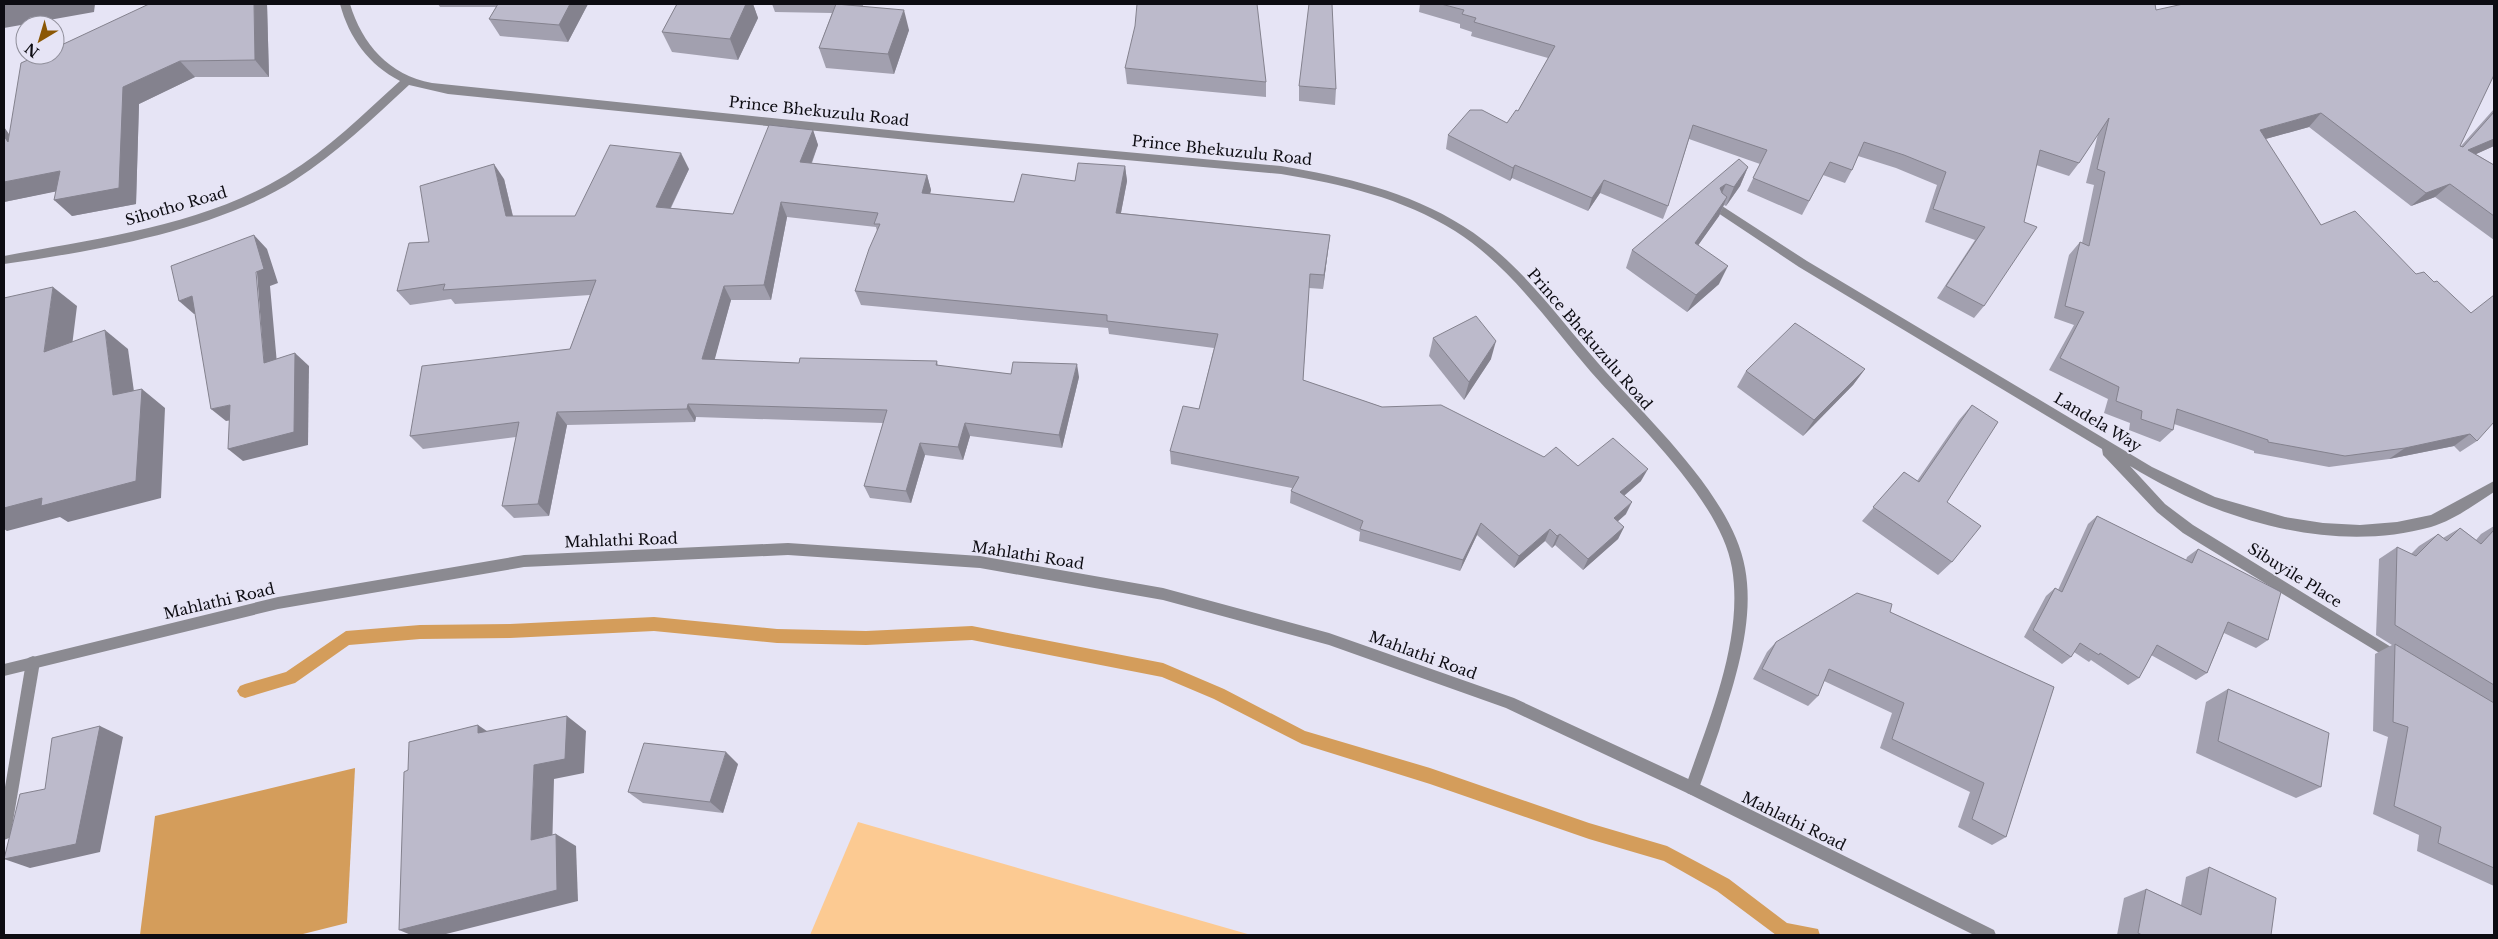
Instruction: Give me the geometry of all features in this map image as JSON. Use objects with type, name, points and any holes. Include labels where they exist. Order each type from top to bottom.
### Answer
[{"type":"street","name":"Prince Bhekuzulu Road","points":[[345,4],[347,15],[357,37],[386,69],[407,81],[478,94],[1281,170],[1332,178],[1381,192],[1422,207],[1468,234],[1517,280],[1666,450],[1706,499],[1729,537],[1740,571],[1741,608],[1733,662],[1692,788]]},
{"type":"street","name":"Sihotho Road","points":[[4,260],[151,232],[228,209],[286,179],[325,155],[407,81]]},
{"type":"street","name":"Landela Way","points":[[1719,208],[1803,264],[2183,490],[2263,518],[2301,526],[2348,530],[2386,529],[2432,521],[2494,486]]},
{"type":"street","name":"Sibuyile Place","points":[[2095,439],[2161,508],[2188,529],[2412,667]]},
{"type":"street","name":"Mahlathi Road","points":[[4,670],[278,603],[524,561],[788,549],[980,562],[1163,594],[1329,639],[1509,703],[1692,788],[1988,935]]},
{"type":"street","points":[[4,833],[34,662]]},
{"type":"shaded area","points":[[355,768],[347,923],[299,935],[140,935],[155,816]]},
{"type":"shaded area","points":[[858,822],[1251,935],[810,935]]},
{"type":"building","points":[[149,4],[254,4],[255,60],[180,61],[123,87],[119,188],[54,200],[60,171],[4,182],[4,136],[8,142],[21,65],[65,65],[65,43]]},
{"type":"building","points":[[498,4],[570,4],[559,25],[489,19]]},
{"type":"building","points":[[677,4],[746,4],[730,39],[662,32]]},
{"type":"building","points":[[836,4],[904,10],[888,54],[819,48]]},
{"type":"building","points":[[1137,4],[1257,4],[1266,82],[1125,68],[1135,26]]},
{"type":"building","points":[[1309,4],[1332,4],[1336,89],[1299,86]]},
{"type":"building","points":[[1441,4],[2155,4],[2156,10],[2183,4],[2494,4],[2494,75],[2460,146],[2463,147],[2494,112],[2494,139],[2468,150],[2494,165],[2494,216],[2450,184],[2426,193],[2321,113],[2260,130],[2321,225],[2355,211],[2416,274],[2424,272],[2434,282],[2437,281],[2471,313],[2494,295],[2494,422],[2477,441],[2470,434],[2405,448],[2345,456],[2268,442],[2268,440],[2177,409],[2173,430],[2141,419],[2142,411],[2116,401],[2119,387],[2060,358],[2084,312],[2065,306],[2080,242],[2089,246],[2105,172],[2097,169],[2109,118],[2079,163],[2040,150],[2024,222],[2037,227],[1984,306],[1946,286],[1985,227],[1933,209],[1946,172],[1904,155],[1864,142],[1852,170],[1830,162],[1809,201],[1753,178],[1767,150],[1693,125],[1668,206],[1604,180],[1592,198],[1515,165],[1513,168],[1448,135],[1470,110],[1482,110],[1507,123],[1516,110],[1518,111],[1555,46],[1474,22],[1476,18],[1462,14],[1464,10]]},
{"type":"building","points":[[769,125],[813,130],[800,162],[927,175],[922,193],[1014,202],[1022,174],[1075,181],[1078,163],[1125,166],[1116,213],[1330,235],[1324,275],[1310,274],[1303,380],[1382,407],[1441,405],[1544,457],[1556,447],[1578,466],[1613,438],[1648,469],[1620,492],[1632,502],[1614,518],[1624,527],[1588,559],[1560,534],[1557,536],[1550,529],[1519,556],[1481,523],[1463,560],[1360,529],[1363,521],[1291,491],[1299,477],[1170,451],[1183,406],[1199,409],[1218,334],[1107,321],[1107,315],[855,291],[869,249],[880,224],[874,224],[878,213],[781,202],[764,285],[724,286],[702,359],[799,363],[800,358],[937,361],[936,365],[1011,374],[1013,362],[1077,364],[1059,435],[965,423],[958,447],[920,443],[906,491],[864,486],[887,410],[688,404],[687,409],[557,412],[538,504],[502,506],[519,422],[410,436],[422,366],[570,349],[596,280],[443,290],[445,284],[397,291],[409,243],[429,242],[420,186],[494,164],[506,216],[575,216],[610,145],[681,153],[656,207],[733,214]]},
{"type":"building","points":[[1739,159],[1748,167],[1734,187],[1726,184],[1720,188],[1727,197],[1695,243],[1728,266],[1696,295],[1632,250]]},
{"type":"building","points":[[254,235],[264,269],[256,272],[264,363],[295,353],[294,432],[228,449],[230,405],[211,409],[192,296],[179,301],[171,266]]},
{"type":"building","points":[[53,287],[44,352],[105,330],[113,395],[142,389],[136,481],[41,506],[42,498],[4,508],[4,298]]},
{"type":"building","points":[[1476,316],[1496,341],[1469,382],[1433,338]]},
{"type":"building","points":[[1795,323],[1865,369],[1814,420],[1746,371]]},
{"type":"building","points":[[1972,405],[1998,422],[1947,502],[1981,526],[1952,562],[1873,507],[1904,472],[1919,482]]},
{"type":"building","points":[[2097,516],[2192,563],[2198,549],[2281,592],[2268,640],[2228,622],[2207,673],[2157,645],[2139,678],[2100,653],[2099,655],[2080,643],[2071,657],[2033,630],[2055,588],[2062,592]]},
{"type":"building","points":[[2460,528],[2481,544],[2494,530],[2494,685],[2395,625],[2397,547],[2416,556],[2438,534],[2447,541]]},
{"type":"building","points":[[1857,593],[1892,604],[1890,612],[2054,687],[2006,837],[1972,819],[1984,783],[1892,739],[1904,703],[1829,669],[1818,696],[1762,669],[1776,642]]},
{"type":"building","points":[[2395,644],[2494,703],[2494,868],[2438,843],[2441,827],[2394,806],[2408,727],[2393,722]]},
{"type":"building","points":[[2228,689],[2329,733],[2321,787],[2218,741]]},
{"type":"building","points":[[567,716],[565,759],[534,765],[531,840],[556,834],[557,890],[399,930],[404,772],[408,770],[409,742],[478,725],[478,733]]},
{"type":"building","points":[[100,726],[76,844],[4,859],[20,794],[45,789],[52,738]]},
{"type":"building","points":[[644,743],[726,752],[710,802],[628,792]]},
{"type":"building","points":[[2209,867],[2276,898],[2271,935],[2142,935],[2138,933],[2146,889],[2201,915]]},
{"type":"waterway","points":[[245,691],[290,678],[346,638],[420,632],[510,631],[654,624],[777,636],[866,638],[972,633],[1163,670],[1219,694],[1302,737],[1430,776],[1589,831],[1667,854],[1723,885],[1784,931],[1812,935]]}]
